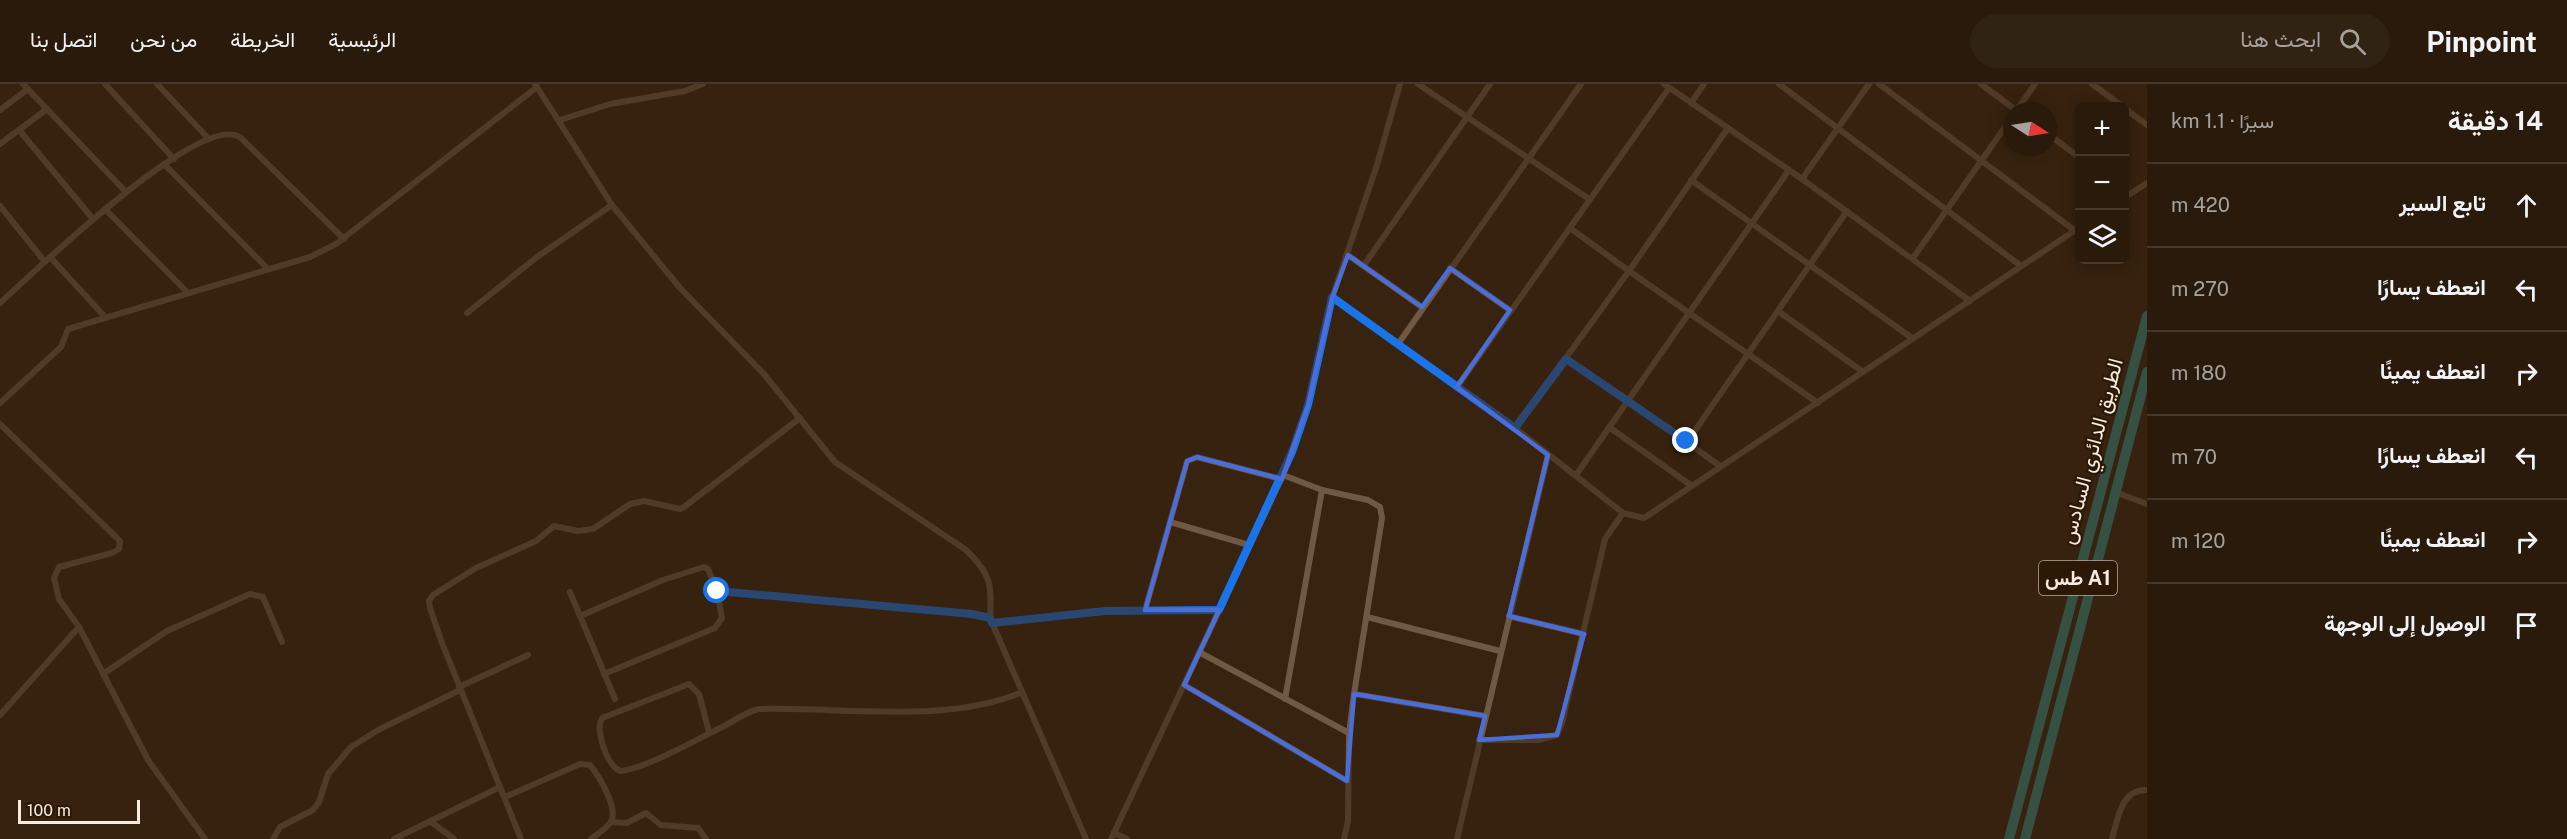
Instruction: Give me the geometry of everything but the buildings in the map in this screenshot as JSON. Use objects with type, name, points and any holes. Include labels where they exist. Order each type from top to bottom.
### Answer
[{"type":"highway","name":"الطريق الدائري السادس","points":[[2008,839],[2147,316]]},
{"type":"highway","name":"الطريق الدائري السادس","points":[[2025,839],[2147,372]]},
{"type":"highway","points":[[2026,774],[2041,779]]},
{"type":"street","points":[[105,84],[174,159]]},
{"type":"street","points":[[157,84],[209,139]]},
{"type":"street","points":[[560,120],[610,104],[685,91],[703,84]]},
{"type":"street","points":[[1127,839],[1112,836],[1282,477],[1308,405],[1332,297],[1348,255],[1400,84]]},
{"type":"street","points":[[1418,84],[1589,199]]},
{"type":"street","points":[[1364,265],[1490,84]]},
{"type":"street","points":[[1398,344],[1581,84]]},
{"type":"street","points":[[1691,103],[1704,84]]},
{"type":"street","points":[[1779,84],[2020,266]]},
{"type":"street","points":[[1802,179],[1869,84]]},
{"type":"street","points":[[1879,84],[2075,228]]},
{"type":"street","points":[[1981,84],[2005,102]]},
{"type":"street","points":[[2023,102],[2035,84]]},
{"type":"street","points":[[2092,84],[2116,102]]},
{"type":"street","points":[[0,403],[62,347],[68,329],[310,257],[344,239],[536,86],[612,204],[680,288],[763,373],[835,462],[966,550],[984,567],[991,592],[991,621],[1020,693],[1086,839]]},
{"type":"street","points":[[1457,387],[1667,86],[1802,179],[1970,301]]},
{"type":"street","points":[[0,110],[26,87],[125,191]]},
{"type":"street","points":[[0,144],[47,109]]},
{"type":"street","points":[[2129,112],[2147,125]]},
{"type":"street","points":[[1515,428],[1629,271],[1728,128]]},
{"type":"street","points":[[1913,258],[2003,129]]},
{"type":"street","points":[[19,130],[93,219]]},
{"type":"street","points":[[0,303],[125,191],[209,139],[231,134],[239,136],[344,239]]},
{"type":"street","points":[[2057,141],[2076,156]]},
{"type":"street","points":[[165,165],[268,270]]},
{"type":"street","points":[[1576,475],[1687,312],[1789,170]]},
{"type":"street","points":[[1691,180],[1912,338]]},
{"type":"street","points":[[2129,194],[2147,183]]},
{"type":"street","points":[[467,313],[537,257],[612,204]]},
{"type":"street","points":[[0,206],[106,318]]},
{"type":"street","points":[[105,209],[188,293]]},
{"type":"street","points":[[1686,441],[1847,211]]},
{"type":"street","points":[[1570,228],[1818,403]]},
{"type":"street","points":[[1332,297],[1515,428],[1623,513],[1644,518],[2075,230]]},
{"type":"street","points":[[1348,255],[1422,307]]},
{"type":"street","points":[[1450,268],[1510,310]]},
{"type":"street","points":[[1778,312],[1863,372]]},
{"type":"street","points":[[1566,359],[1720,466]]},
{"type":"street","points":[[521,839],[460,689],[429,601],[433,595],[476,568],[536,542],[554,526],[578,531],[593,529],[630,504],[644,501],[680,509],[800,418]]},
{"type":"street","points":[[0,424],[120,541],[119,549],[112,553],[57,569],[54,578],[59,598],[79,627],[148,760],[205,839]]},
{"type":"street","points":[[1609,427],[1692,486]]},
{"type":"street","points":[[1457,839],[1548,455]]},
{"type":"street","points":[[1145,610],[1187,461],[1192,457],[1282,477],[1322,490],[1368,500],[1380,507],[1382,518],[1349,734],[1348,821],[1344,839]]},
{"type":"street","points":[[1285,699],[1322,490]]},
{"type":"street","points":[[2115,492],[2147,504]]},
{"type":"street","points":[[1479,740],[1538,740],[1557,735],[1563,723],[1605,539],[1623,513]]},
{"type":"street","points":[[1170,522],[1249,545]]},
{"type":"street","points":[[580,616],[695,568],[708,569],[717,591],[722,618],[715,628],[604,674]]},
{"type":"street","points":[[717,591],[972,614],[991,621],[1105,611],[1219,610]]},
{"type":"street","points":[[570,592],[615,699]]},
{"type":"street","points":[[103,674],[167,631],[250,594],[263,597],[282,642]]},
{"type":"street","points":[[1509,616],[1584,634]]},
{"type":"street","points":[[1367,617],[1500,651]]},
{"type":"street","points":[[0,715],[79,627]]},
{"type":"street","points":[[1199,652],[1349,734]]},
{"type":"street","points":[[273,839],[279,827],[313,810],[319,802],[328,774],[351,747],[378,730],[528,655]]},
{"type":"street","points":[[709,732],[699,694],[689,684],[602,718],[598,730],[611,762],[620,771],[660,758],[726,725],[745,712],[759,709],[928,711],[971,707],[1020,693]]},
{"type":"street","points":[[1184,685],[1347,781]]},
{"type":"street","points":[[1354,694],[1485,716]]},
{"type":"street","points":[[505,798],[580,764],[588,764],[592,766],[612,808],[611,822]]},
{"type":"street","points":[[394,839],[500,786]]},
{"type":"street","points":[[2112,839],[2125,799],[2134,791],[2147,790]]},
{"type":"street","points":[[591,839],[611,822],[627,823],[646,813],[661,825],[698,828],[705,839]]},
{"type":"street","points":[[431,822],[454,839]]},
{"type":"highlighted area","points":[[1348,255],[1422,307],[1450,268],[1510,310],[1457,387],[1548,455],[1509,616],[1584,634],[1557,735],[1479,740],[1485,716],[1354,694],[1347,781],[1184,685],[1219,610],[1145,610],[1187,461],[1197,457],[1282,479],[1308,405],[1332,298]]},
{"type":"route","points":[[717,591],[972,614],[990,618],[992,623],[1105,611],[1219,610],[1292,452],[1308,405],[1332,297],[1515,428],[1566,359],[1686,441]]}]
